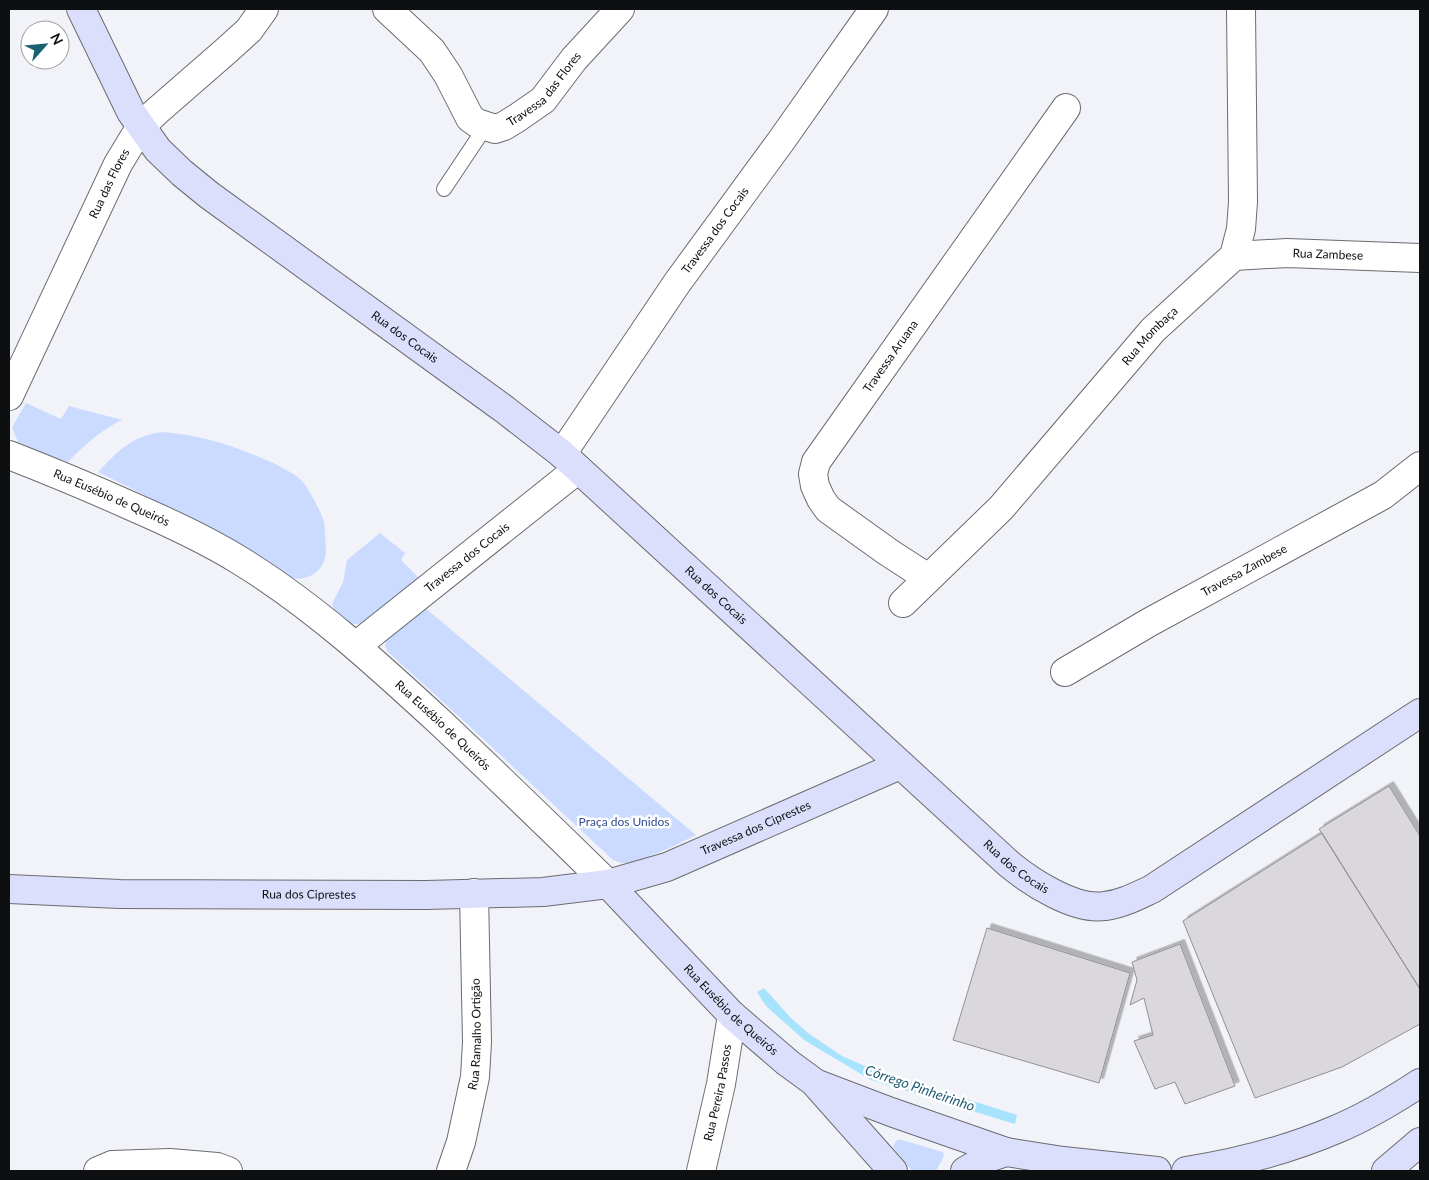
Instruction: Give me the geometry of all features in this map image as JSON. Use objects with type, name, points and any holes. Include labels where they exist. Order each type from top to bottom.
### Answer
[{"type":"street","name":"Rua dos Cocais","points":[[81,9],[131,112],[158,150],[182,173],[209,195],[504,409],[570,461],[900,766],[1009,864],[1028,879],[1054,893],[1085,905],[1104,907],[1127,901],[1152,889],[1420,712]]},
{"type":"street","name":"Rua das Flores","points":[[9,396],[118,164],[142,126],[249,30],[264,9]]},
{"type":"street","name":"Travessa das Flores","points":[[387,9],[432,51],[448,75],[470,118],[477,123],[495,129],[504,126],[543,100],[574,59],[620,9]]},
{"type":"street","name":"Travessa dos Cocais","points":[[356,646],[570,461],[677,283],[781,141],[874,9]]},
{"type":"street","points":[[1234,256],[1241,229],[1243,202],[1242,9]]},
{"type":"street","name":"Travessa Aruana","points":[[928,578],[828,509],[815,486],[812,474],[816,462],[1066,108]]},
{"type":"street","name":"Rua Zambese","points":[[1234,256],[1287,253],[1420,258]]},
{"type":"street","name":"Rua Mombaça","points":[[903,603],[1001,508],[1153,330],[1234,256]]},
{"type":"street","name":"Rua Eusébio de Queirós","points":[[9,455],[87,486],[162,519],[207,542],[239,560],[277,586],[356,646],[381,667],[511,789],[608,884],[732,1015],[788,1063],[814,1082],[892,1171]]},
{"type":"street","name":"Travessa Zambese","points":[[1065,672],[1148,623],[1383,494],[1420,466]]},
{"type":"street","name":"Travessa dos Ciprestes","points":[[608,884],[667,867],[900,766]]},
{"type":"street","name":"Rua dos Ciprestes","points":[[9,889],[120,894],[426,895],[543,892],[608,884]]},
{"type":"street","name":"Rua Ramalho Ortigão","points":[[450,1171],[461,1142],[475,1077],[477,1042],[474,893]]},
{"type":"street","name":"Rua Pereira Passos","points":[[701,1171],[721,1084],[732,1015]]},
{"type":"street","name":"Rua Eusébio de Queirós","points":[[814,1082],[855,1099],[1006,1152],[1063,1161],[1157,1171]]},
{"type":"street","points":[[1186,1171],[1220,1166],[1248,1159],[1338,1129],[1420,1083]]},
{"type":"street","points":[[1386,1171],[1420,1142]]},
{"type":"street","points":[[965,1171],[985,1159],[1006,1152]]},
{"type":"street","points":[[98,1171],[112,1165],[170,1162],[217,1167],[228,1171]]},
{"type":"lane","points":[[444,190],[486,126]]},
{"type":"green space","points":[[26,403],[61,419],[69,406],[122,420],[93,438],[68,462],[19,445],[12,427]]},
{"type":"green space","points":[[162,432],[206,439],[248,452],[292,473],[304,483],[320,511],[324,523],[326,555],[319,570],[306,578],[290,578],[247,548],[98,472],[119,451],[133,441]]},
{"type":"green space","points":[[380,533],[405,553],[401,560],[419,578],[364,623],[346,623],[337,616],[332,604],[343,582],[347,560]]},
{"type":"green space","name":"Praça dos Unidos","points":[[423,606],[696,835],[633,863],[621,863],[613,860],[388,652],[385,646],[386,638]]},
{"type":"green space","points":[[897,1140],[943,1152],[944,1156],[936,1171],[912,1171],[893,1146]]},
{"type":"water","name":"Córrego Pinheirinho","points":[[764,988],[790,1017],[808,1033],[842,1056],[874,1070],[1017,1115],[1015,1124],[871,1080],[804,1040],[766,1006],[757,992]]},
{"type":"building","points":[[1389,786],[1420,836],[1420,989],[1319,829]]},
{"type":"building","points":[[1322,833],[1420,989],[1420,1024],[1342,1067],[1255,1098],[1183,921]]},
{"type":"building","points":[[987,928],[1130,973],[1099,1083],[953,1040]]},
{"type":"building","points":[[1180,944],[1235,1086],[1185,1104],[1175,1082],[1155,1089],[1134,1041],[1153,1035],[1144,998],[1130,1005],[1137,980],[1132,962]]}]
